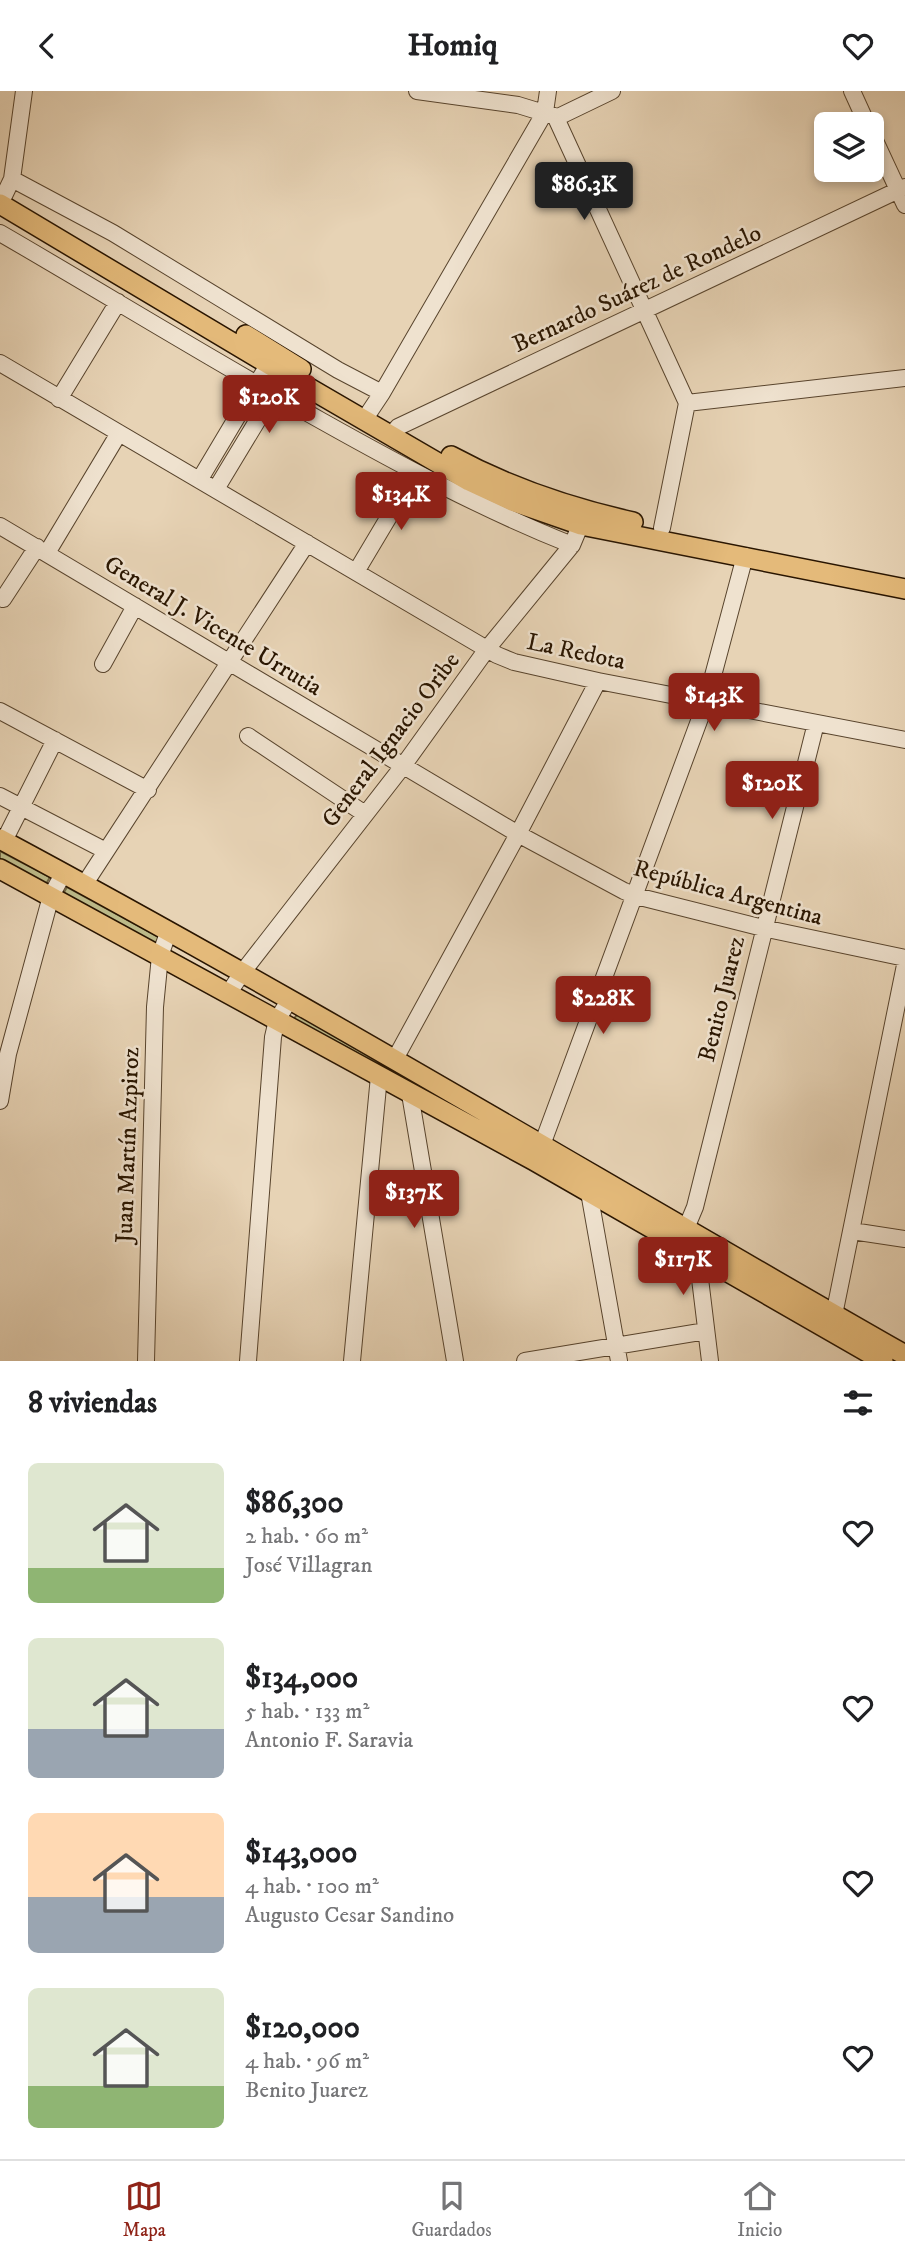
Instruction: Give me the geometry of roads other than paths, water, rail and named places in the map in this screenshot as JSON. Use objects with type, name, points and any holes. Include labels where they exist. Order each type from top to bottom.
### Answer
[{"type":"main road","points":[[4,195],[280,363],[373,408],[394,431],[583,518],[745,556],[905,589]]},
{"type":"main road","points":[[583,518],[662,529],[905,576]]},
{"type":"main road","points":[[2,840],[395,1059],[538,1152],[691,1242],[883,1361]]},
{"type":"main road","points":[[0,869],[410,1094],[538,1152],[589,1192],[834,1315],[905,1355]]},
{"type":"street","points":[[24,91],[4,195],[113,233],[338,370],[373,408],[550,115],[612,91]]},
{"type":"street","points":[[417,91],[518,105],[550,115]]},
{"type":"street","points":[[548,91],[550,115],[687,403],[662,529]]},
{"type":"street","points":[[852,91],[862,112]]},
{"type":"street","points":[[884,157],[903,194]]},
{"type":"street","name":"Bernardo Suárez de Rondelo","points":[[394,431],[645,311],[903,194]]},
{"type":"street","points":[[0,233],[258,385],[415,473],[516,523],[572,545]]},
{"type":"street","points":[[59,398],[118,302]]},
{"type":"street","name":"La Redota","points":[[0,363],[487,649],[514,662],[598,681],[905,740]]},
{"type":"street","points":[[200,479],[258,385],[280,363]]},
{"type":"street","points":[[216,489],[273,393],[280,363]]},
{"type":"street","points":[[687,403],[905,378]]},
{"type":"street","points":[[3,599],[42,550],[119,433]]},
{"type":"street","points":[[356,572],[415,473]]},
{"type":"street","name":"General Ignacio Oribe","points":[[228,994],[403,766],[487,649],[572,545],[583,518]]},
{"type":"street","name":"General J. Vicente Urrutia","points":[[0,526],[403,766]]},
{"type":"street","points":[[85,885],[307,543]]},
{"type":"street","points":[[538,1152],[636,896],[706,702],[745,556]]},
{"type":"street","points":[[103,664],[135,606]]},
{"type":"street","points":[[395,1059],[598,681]]},
{"type":"street","points":[[0,711],[148,790]]},
{"type":"street","name":"Benito Juarez","points":[[691,1242],[695,1207],[816,723]]},
{"type":"street","points":[[248,736],[365,814]]},
{"type":"street","points":[[2,840],[55,740]]},
{"type":"street","name":"República Argentina","points":[[403,766],[518,834],[636,896],[763,928],[905,958]]},
{"type":"street","points":[[0,796],[107,851]]},
{"type":"street","points":[[0,1101],[8,1054],[51,897],[63,874]]},
{"type":"street","name":"Juan Martín Azpiroz","points":[[146,1361],[155,1007],[160,957],[168,933]]},
{"type":"street","points":[[834,1315],[905,965]]},
{"type":"street","points":[[248,1361],[273,1037],[277,1020],[290,999]]},
{"type":"street","points":[[352,1361],[379,1076]]},
{"type":"street","points":[[410,1094],[455,1361]]},
{"type":"street","points":[[589,1192],[618,1353]]},
{"type":"street","points":[[852,1231],[905,1240]]},
{"type":"street","points":[[691,1242],[710,1361]]},
{"type":"street","points":[[525,1361],[618,1353],[706,1331]]}]
